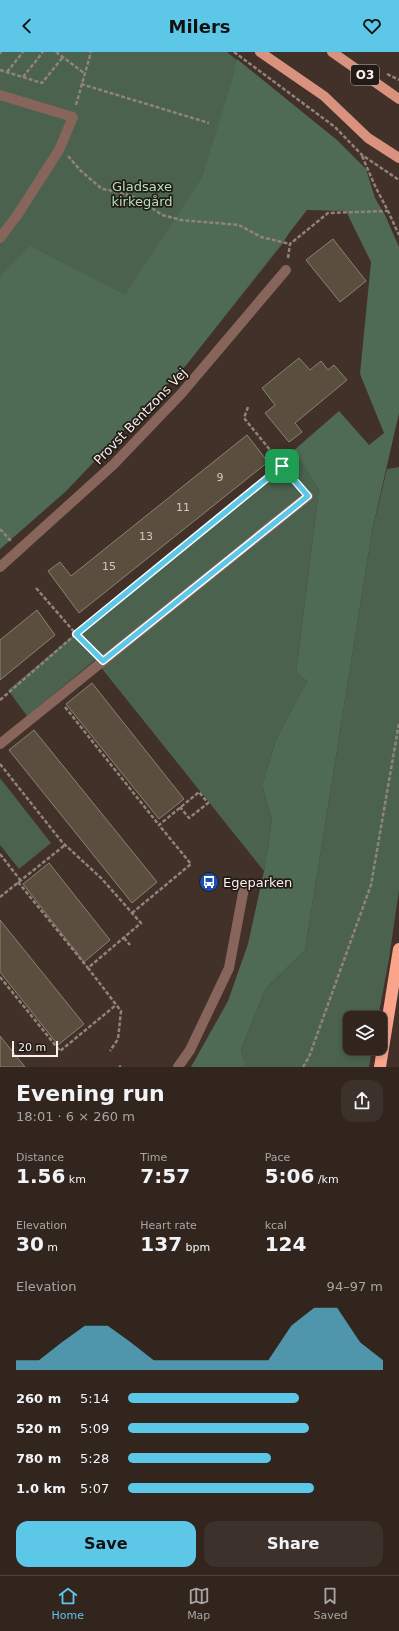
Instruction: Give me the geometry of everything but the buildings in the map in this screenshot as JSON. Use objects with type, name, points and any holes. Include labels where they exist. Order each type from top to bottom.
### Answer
[{"type":"highway","points":[[380,1067],[399,949]]},
{"type":"main road","points":[[260,52],[324,96],[368,138],[399,158]]},
{"type":"main road","name":"O3","points":[[332,52],[399,99]]},
{"type":"street","points":[[0,95],[73,117],[59,150],[18,214],[0,238]]},
{"type":"street","name":"Provst Bentzons Vej","points":[[0,567],[113,465],[181,394],[286,270]]},
{"type":"street","points":[[0,744],[308,496]]},
{"type":"street","points":[[178,1067],[190,1050],[229,968],[244,888]]},
{"type":"path","points":[[7,72],[23,52]]},
{"type":"path","points":[[23,77],[43,52]]},
{"type":"path","points":[[56,52],[84,73]]},
{"type":"path","points":[[73,117],[91,52]]},
{"type":"path","points":[[234,52],[335,127],[362,155],[399,180]]},
{"type":"path","points":[[0,70],[42,83],[63,57]]},
{"type":"path","points":[[81,84],[209,123]]},
{"type":"path","points":[[59,150],[69,157],[80,171],[102,189],[139,198],[162,214],[181,220],[239,226],[261,237],[290,244]]},
{"type":"path","points":[[362,155],[399,235]]},
{"type":"path","points":[[286,270],[290,244],[328,213],[388,211]]},
{"type":"path","points":[[248,407],[244,418],[308,496]]},
{"type":"path","points":[[0,700],[76,634],[282,466]]},
{"type":"path","points":[[36,588],[76,634],[103,661]]},
{"type":"path","points":[[57,698],[191,864],[132,913]]},
{"type":"path","points":[[303,1067],[309,1057],[371,885],[399,723]]},
{"type":"path","points":[[0,764],[65,845],[102,878],[141,923],[88,968]]},
{"type":"path","points":[[159,825],[180,807],[199,792],[208,803],[189,818],[180,807]]},
{"type":"path","points":[[0,898],[65,845]]},
{"type":"path","points":[[0,854],[20,882],[121,1011],[118,1039],[110,1051]]},
{"type":"path","points":[[124,938],[130,945]]},
{"type":"path","points":[[0,977],[60,1051],[116,1005]]},
{"type":"green space","name":"Gladsaxe kirkegård","points":[[0,52],[227,52],[338,141],[284,242],[187,364],[66,491],[0,549]]},
{"type":"green space","points":[[237,59],[338,141],[366,169],[375,198],[385,215],[399,247],[399,413],[372,531],[305,950],[266,988],[241,1050],[246,1067],[191,1067],[228,1001],[248,944],[264,871],[272,820],[262,785],[277,737],[307,681],[296,673],[319,489],[293,451],[339,411],[369,445],[384,433],[360,374],[371,262],[346,211],[307,210],[187,364],[66,491],[0,549],[0,277],[30,246],[125,295],[202,178],[234,74]]},
{"type":"green space","points":[[293,451],[319,489],[296,673],[307,681],[277,737],[262,785],[272,820],[264,871],[95,660],[27,716],[8,690]]},
{"type":"green space","points":[[399,467],[399,890],[389,959],[379,1011],[343,1011],[343,1055],[371,1055],[369,1067],[246,1067],[241,1050],[266,988],[305,950],[372,531],[387,469]]},
{"type":"green space","points":[[0,778],[51,843],[19,869],[0,845]]},
{"type":"place","name":"Egeparken","points":[[209,882]]},
{"type":"route","points":[[282,466],[308,496],[103,661],[76,634],[282,466]]}]
